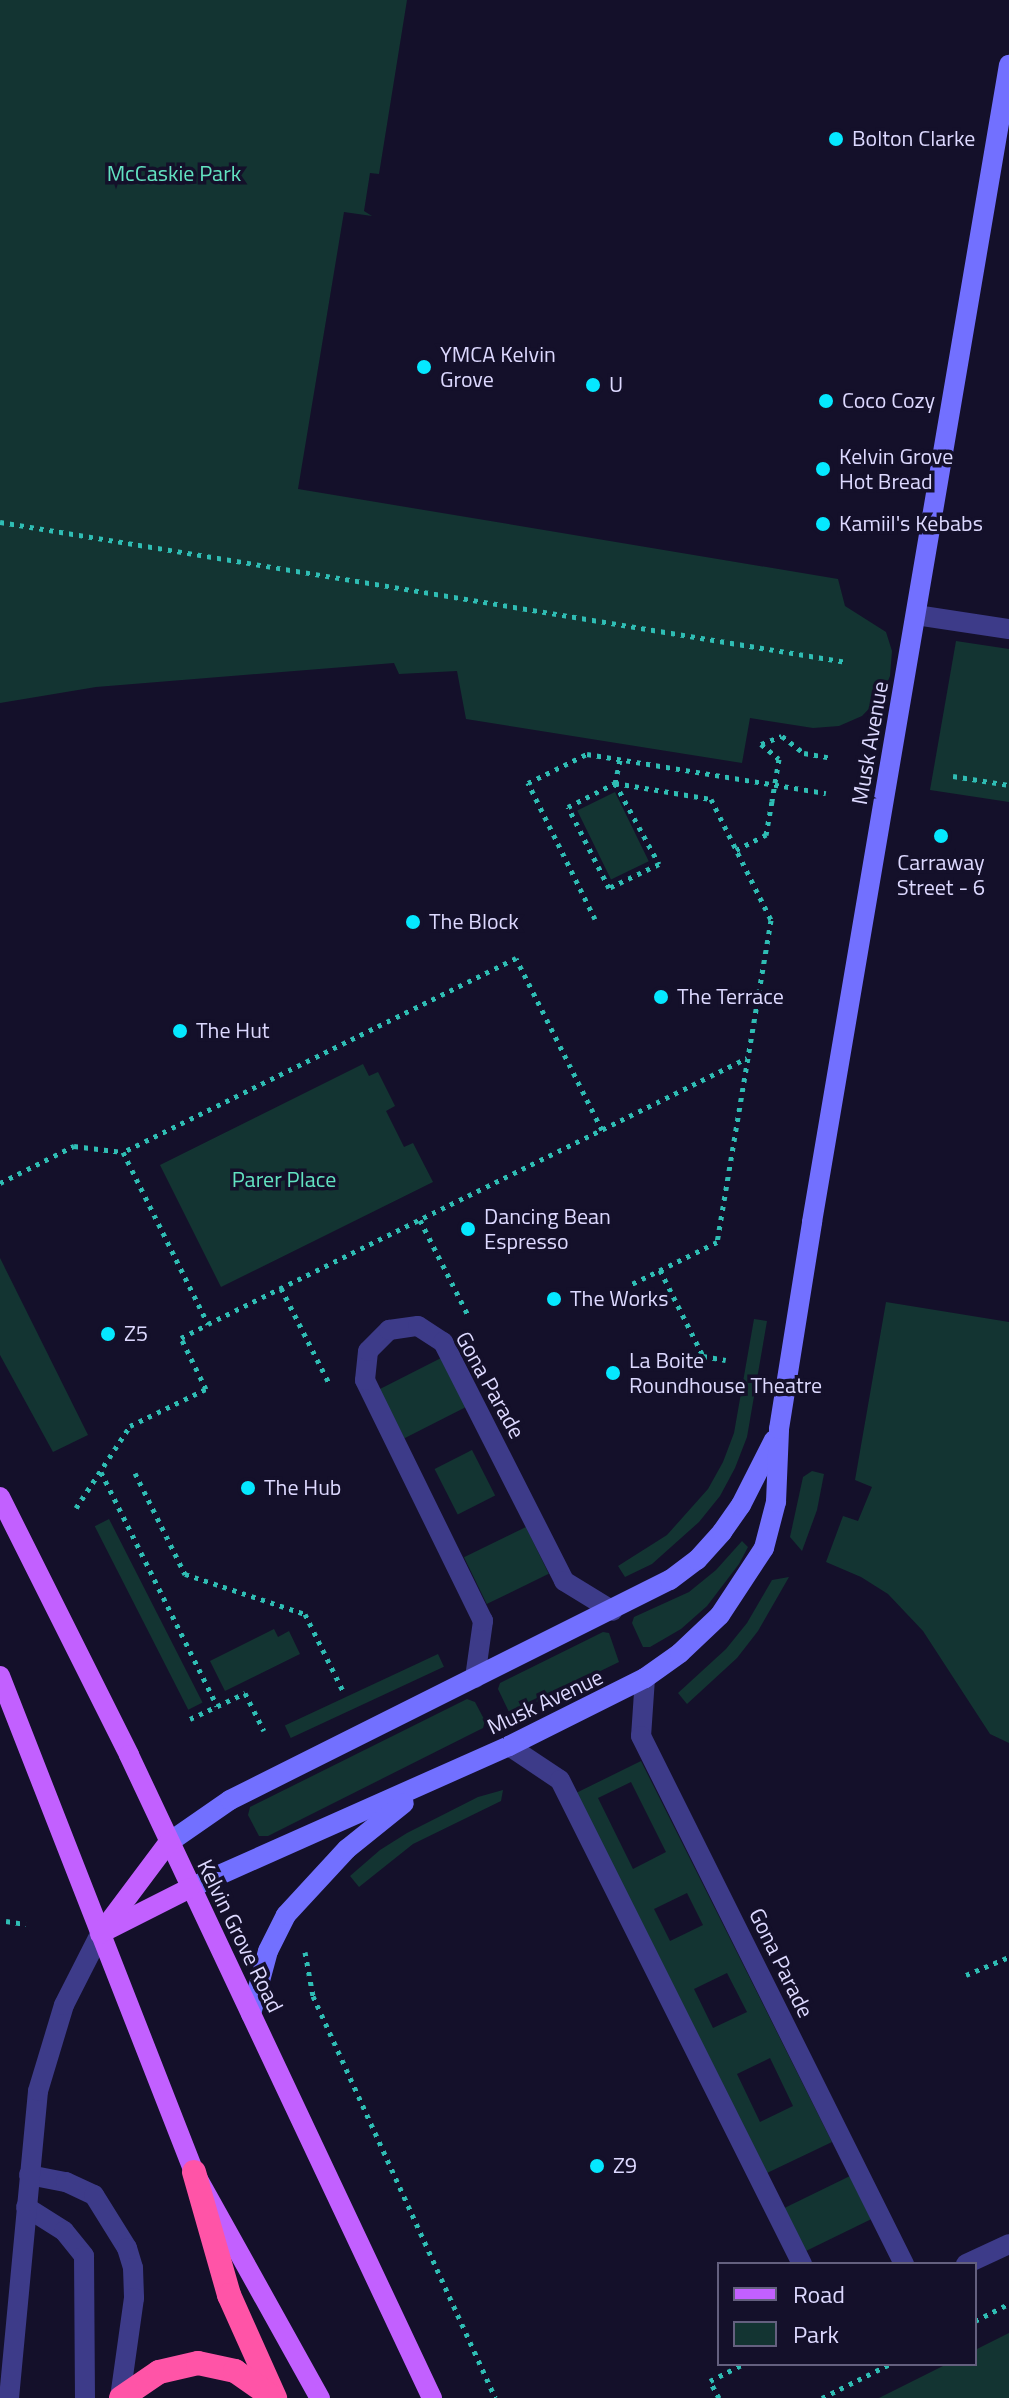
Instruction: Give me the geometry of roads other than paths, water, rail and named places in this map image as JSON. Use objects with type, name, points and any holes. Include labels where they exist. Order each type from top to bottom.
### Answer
[{"type":"highway","points":[[194,2172],[229,2295],[274,2398]]},
{"type":"highway","points":[[121,2398],[159,2372],[198,2363],[235,2371],[274,2398]]},
{"type":"main road","name":"Kelvin Grove Road","points":[[0,1497],[65,1622],[432,2398]]},
{"type":"main road","points":[[0,1676],[194,2172],[320,2398]]},
{"type":"main road","points":[[100,1934],[168,1843]]},
{"type":"main road","points":[[100,1934],[190,1888]]},
{"type":"street","name":"Musk Avenue","points":[[190,1888],[509,1746],[645,1678],[714,1622],[752,1571],[773,1522],[779,1429],[1009,65]]},
{"type":"street","points":[[916,615],[1009,629]]},
{"type":"street","name":"Gona Parade","points":[[475,1678],[483,1621],[365,1380],[368,1351],[389,1330],[418,1326],[443,1342],[564,1581],[613,1611]]},
{"type":"street","name":"Musk Avenue","points":[[168,1843],[214,1808],[660,1587],[709,1548],[741,1505],[779,1429]]},
{"type":"street","name":"Gona Parade","points":[[645,1678],[641,1736],[903,2262]]},
{"type":"street","points":[[509,1746],[560,1780],[801,2262]]},
{"type":"street","points":[[251,2014],[268,1951],[278,1928],[296,1902],[347,1849],[432,1781]]},
{"type":"street","points":[[9,2398],[36,2107],[51,2043],[64,2005],[100,1934]]},
{"type":"street","points":[[29,2175],[66,2182],[94,2195],[127,2248],[133,2268],[134,2298],[121,2398]]},
{"type":"street","points":[[26,2207],[64,2231],[84,2256],[85,2398]]},
{"type":"street","points":[[970,2262],[1009,2244]]},
{"type":"place","name":"Bolton Clarke","points":[[836,139]]},
{"type":"place","name":"YMCA Kelvin Grove","points":[[424,367]]},
{"type":"place","name":"U","points":[[593,385]]},
{"type":"place","name":"Coco Cozy","points":[[826,401]]},
{"type":"place","name":"Kelvin Grove Hot Bread","points":[[823,469]]},
{"type":"place","name":"Kamiil's Kebabs","points":[[823,524]]},
{"type":"place","name":"Carraway Street - 6","points":[[941,836]]},
{"type":"place","name":"The Block","points":[[413,922]]},
{"type":"place","name":"The Terrace","points":[[661,997]]},
{"type":"place","name":"The Hut","points":[[180,1031]]},
{"type":"place","name":"Dancing Bean Espresso","points":[[468,1229]]},
{"type":"place","name":"The Works","points":[[554,1299]]},
{"type":"place","name":"Z5","points":[[108,1334]]},
{"type":"place","name":"La Boite Roundhouse Theatre","points":[[613,1373]]},
{"type":"place","name":"The Hub","points":[[248,1488]]},
{"type":"place","name":"Z9","points":[[597,2166]]},
{"type":"park label","name":"McCaskie Park","points":[[174,174]]},
{"type":"park label","name":"Parer Place","points":[[284,1180]]}]
